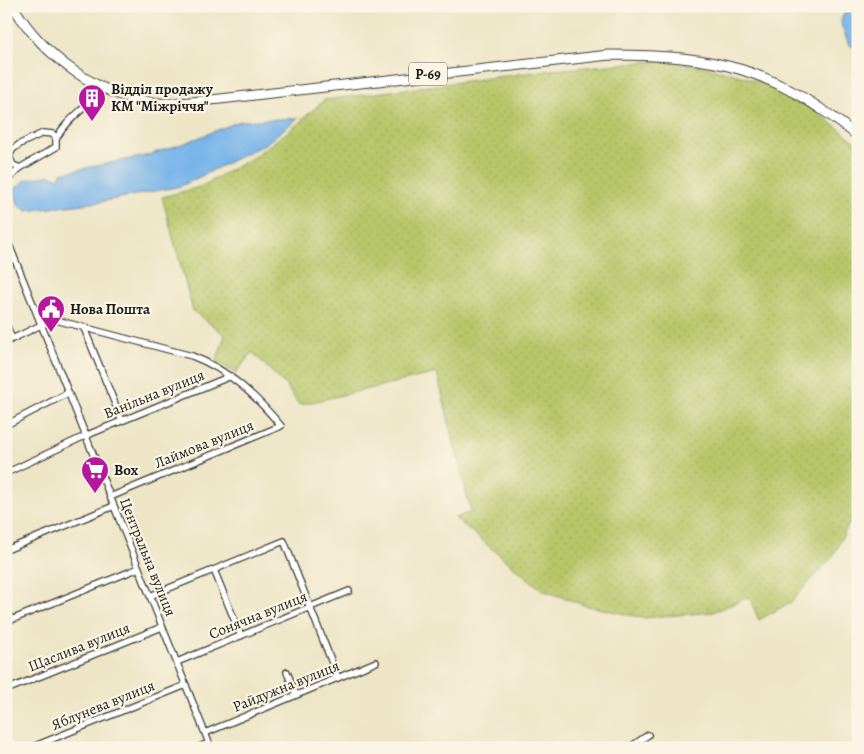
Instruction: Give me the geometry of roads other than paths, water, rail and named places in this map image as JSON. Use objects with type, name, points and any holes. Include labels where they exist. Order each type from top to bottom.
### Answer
[{"type":"main road","name":"Р-69","points":[[13,6],[48,48],[66,64],[101,88],[143,100],[177,103],[609,55],[664,55],[725,63],[769,79],[818,106],[858,136]]},
{"type":"street","points":[[54,136],[90,103],[101,88]]},
{"type":"street","points":[[20,168],[8,160],[13,148],[43,133],[54,136]]},
{"type":"street","points":[[6,182],[20,168],[53,150],[57,143],[54,136]]},
{"type":"street","name":"Центральна вулиця","points":[[6,236],[210,745]]},
{"type":"street","points":[[6,324],[9,341],[41,325],[56,320],[192,356],[207,362],[231,376]]},
{"type":"street","points":[[84,328],[122,420]]},
{"type":"street","name":"Ванільна вулиця","points":[[6,473],[122,420],[231,376]]},
{"type":"street","name":"Лаймова вулиця","points":[[110,497],[281,426],[231,376]]},
{"type":"street","points":[[6,425],[68,393]]},
{"type":"street","points":[[6,550],[114,506]]},
{"type":"street","points":[[150,596],[284,541],[338,678]]},
{"type":"street","points":[[6,609],[9,621],[139,568]]},
{"type":"street","points":[[214,570],[241,636]]},
{"type":"street","name":"Сонячна вулиця","points":[[176,662],[349,591]]},
{"type":"street","name":"Щаслива вулиця","points":[[6,690],[162,627]]},
{"type":"street","name":"Райдужна вулиця","points":[[205,732],[376,662]]},
{"type":"street","points":[[286,672],[296,695]]},
{"type":"street","name":"Яблунева вулиця","points":[[30,748],[186,685]]},
{"type":"street","points":[[629,748],[648,735]]},
{"type":"street","points":[[197,748],[210,745]]},
{"type":"water","points":[[851,9],[858,9],[858,49],[849,45],[841,24],[842,16]]},
{"type":"water","points":[[298,118],[265,144],[181,186],[100,202],[27,211],[18,205],[15,189],[25,180],[50,175],[59,178],[61,173],[145,156],[185,143],[240,121]]},
{"type":"place","name":"Відділ продажу КМ \"Міжріччя\"","points":[[92,122]]},
{"type":"place","name":"Нова Пошта","points":[[51,333]]},
{"type":"place","name":"Box","points":[[95,494]]}]
